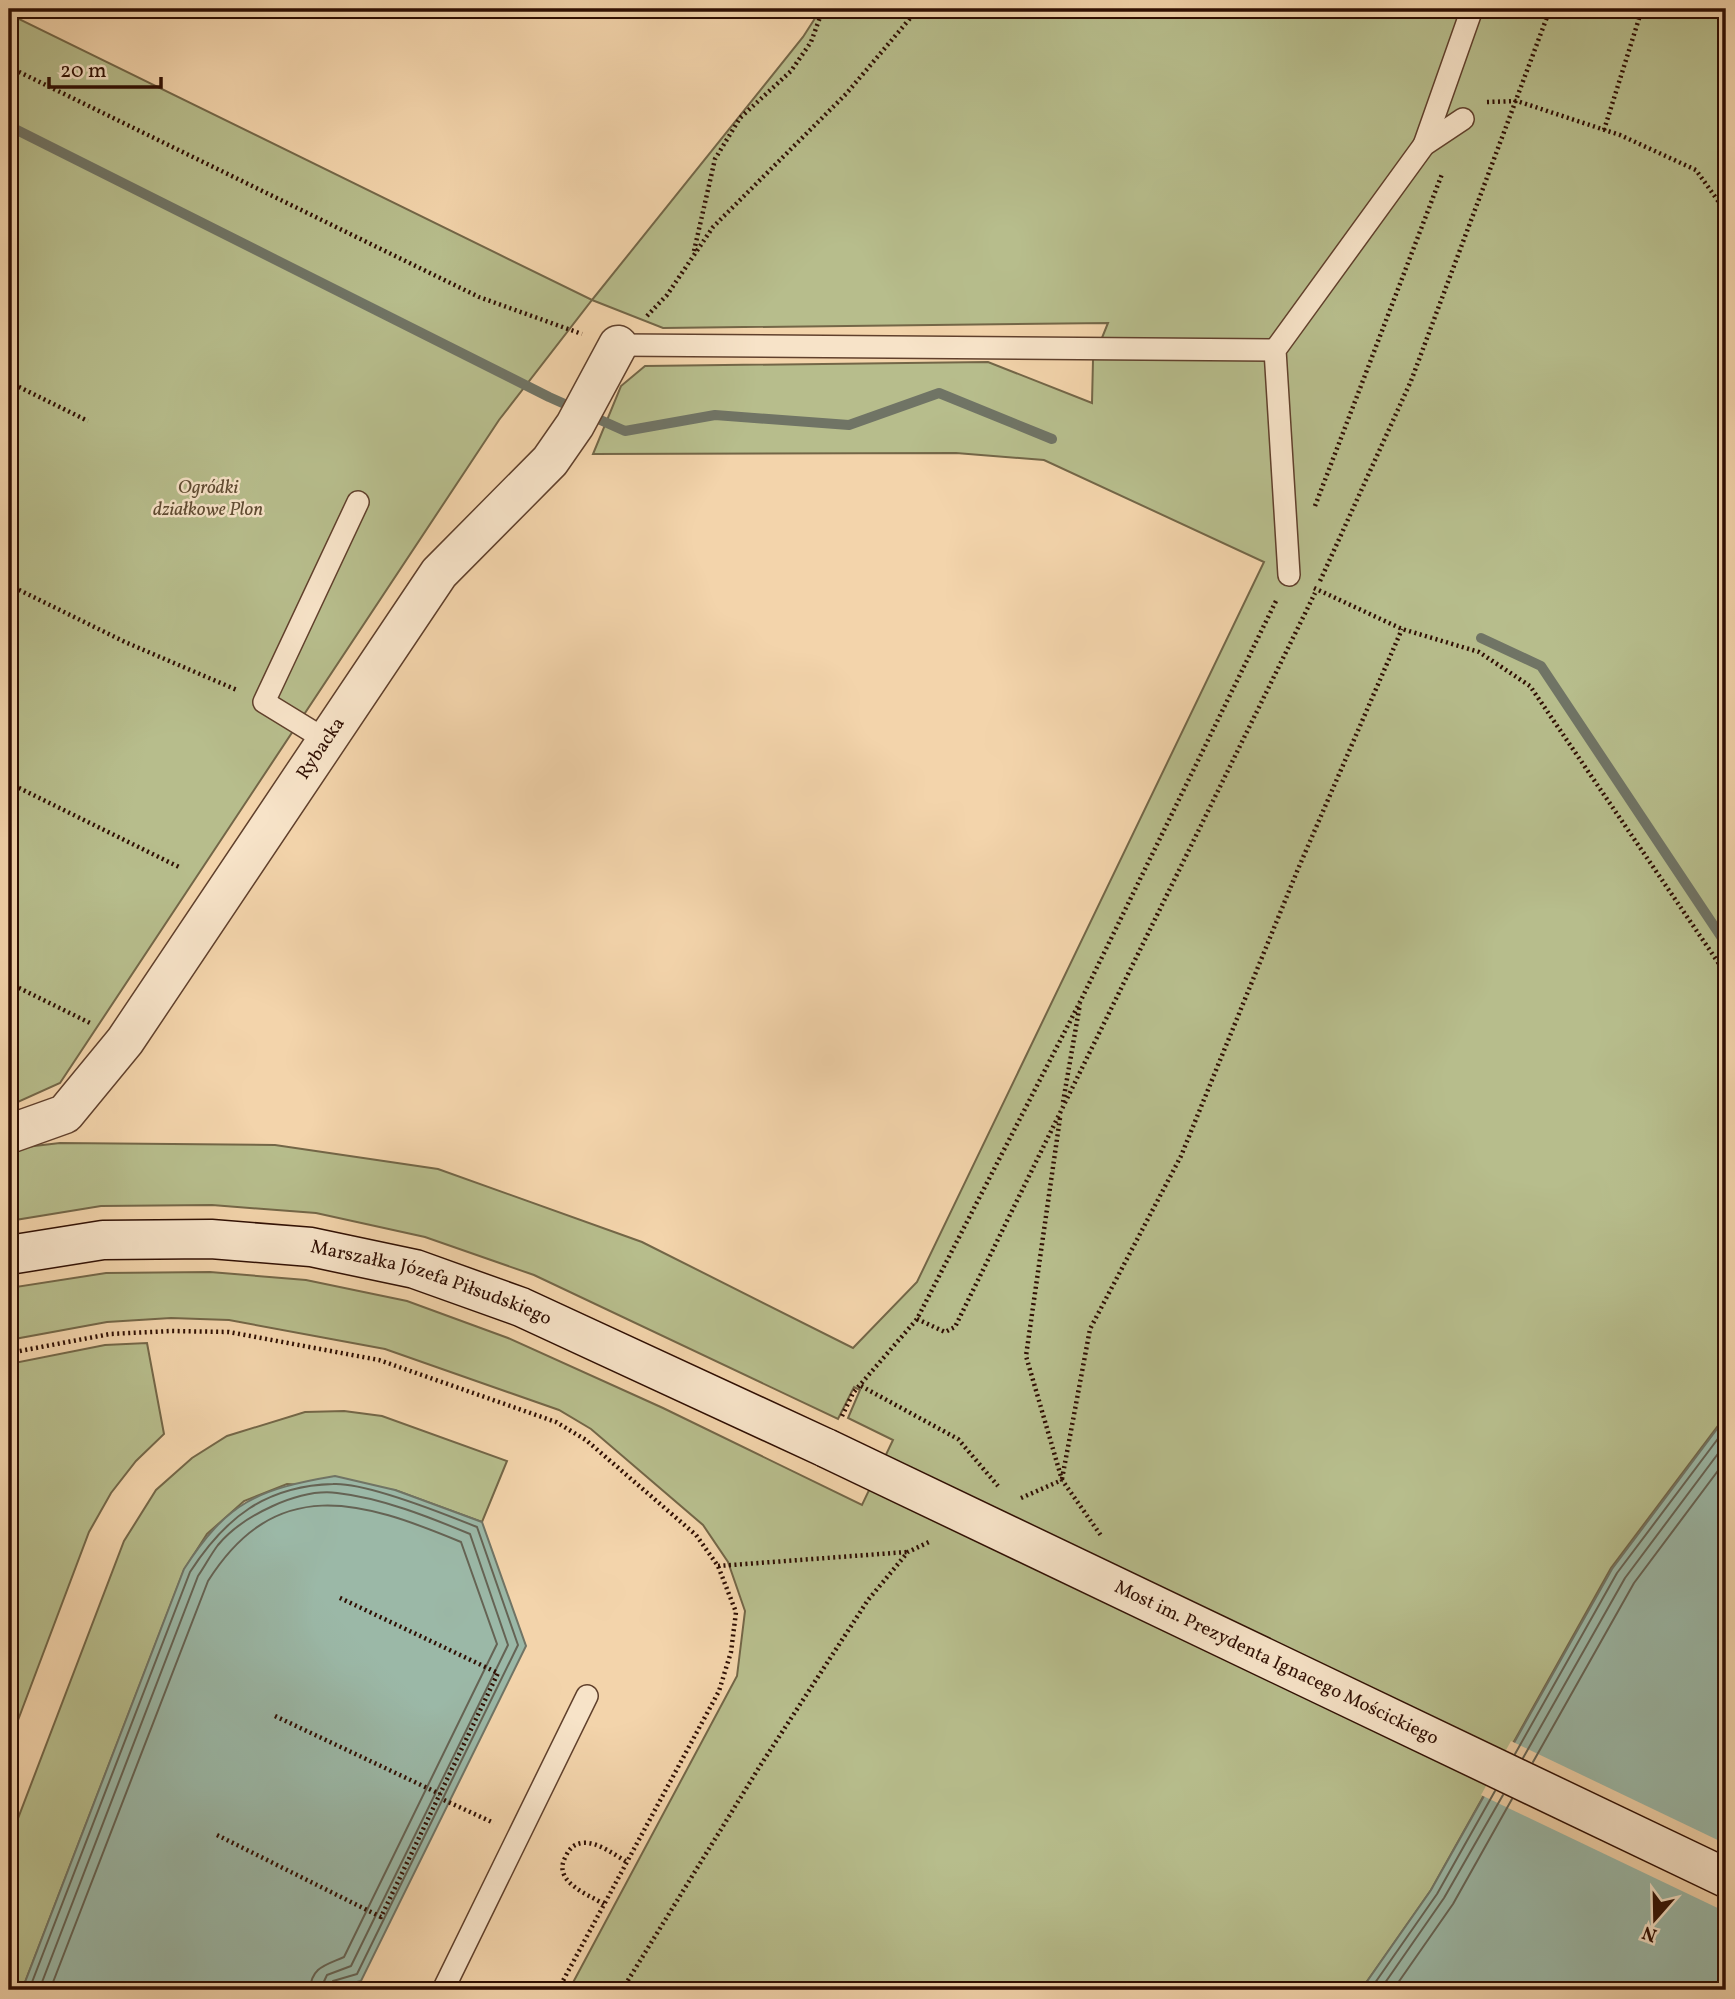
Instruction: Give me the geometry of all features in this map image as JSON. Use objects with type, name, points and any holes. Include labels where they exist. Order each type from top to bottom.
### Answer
[{"type":"main road","name":"Rybacka","points":[[9,1134],[65,1114],[125,1041],[439,573],[550,461],[583,409],[618,345]]},
{"type":"main road","name":"Marszałka Józefa Piłsudskiego","points":[[9,1255],[103,1240],[211,1239],[311,1247],[415,1269],[521,1307],[832,1437]]},
{"type":"main road","name":"Most im. Prezydenta Ignacego Mościckiego","points":[[832,1437],[1726,1878]]},
{"type":"lane","points":[[1289,575],[1275,350],[1424,145],[1472,9]]},
{"type":"lane","points":[[1424,145],[1463,119]]},
{"type":"lane","points":[[618,345],[1275,350]]},
{"type":"lane","points":[[326,740],[264,702],[358,502]]},
{"type":"lane","points":[[443,1990],[587,1696]]},
{"type":"path","points":[[692,256],[715,159],[740,118],[792,71],[811,42],[823,9]]},
{"type":"path","points":[[9,67],[479,297],[618,345],[667,295],[713,227],[846,94],[918,9]]},
{"type":"path","points":[[917,1319],[945,1332],[955,1327],[1317,589],[1411,381],[1550,9]]},
{"type":"path","points":[[1604,130],[1642,9]]},
{"type":"path","points":[[1481,102],[1517,101],[1604,130],[1696,170],[1726,212]]},
{"type":"path","points":[[1314,510],[1463,119]]},
{"type":"path","points":[[9,382],[88,421]]},
{"type":"path","points":[[832,1437],[853,1393],[917,1319],[1081,1000],[1289,575]]},
{"type":"path","points":[[9,585],[125,642],[264,702]]},
{"type":"path","points":[[1324,593],[1402,629],[1479,652],[1530,686],[1726,974]]},
{"type":"path","points":[[1062,1480],[1090,1329],[1181,1156],[1293,881],[1402,629]]},
{"type":"path","points":[[9,783],[181,869]]},
{"type":"path","points":[[9,983],[97,1027]]},
{"type":"path","points":[[1062,1480],[1026,1356],[1061,1110],[1081,1000]]},
{"type":"path","points":[[9,1353],[110,1334],[229,1332],[379,1360],[556,1422],[586,1440],[696,1535],[718,1566],[736,1612],[732,1652],[719,1691],[558,1990]]},
{"type":"path","points":[[860,1386],[958,1439],[1003,1492]]},
{"type":"path","points":[[1012,1503],[1062,1480]]},
{"type":"path","points":[[718,1566],[908,1552],[943,1536]]},
{"type":"path","points":[[622,1990],[869,1600],[908,1552]]},
{"type":"path","points":[[217,1835],[381,1917],[445,1799],[498,1673],[338,1597]]},
{"type":"path","points":[[275,1716],[502,1827]]},
{"type":"path","points":[[604,1904],[573,1887],[564,1877],[562,1862],[570,1848],[582,1843],[595,1845],[627,1862]]},
{"type":"green space","points":[[821,9],[1726,9],[1726,1415],[1611,1568],[1431,1890],[1361,1990],[569,1990],[737,1676],[745,1611],[728,1562],[703,1525],[591,1429],[559,1410],[385,1349],[229,1320],[171,1318],[107,1322],[9,1340],[9,1288],[106,1273],[210,1272],[306,1280],[407,1301],[508,1338],[663,1408],[862,1505],[893,1440],[848,1418],[860,1390],[854,1387],[838,1419],[534,1275],[425,1237],[316,1213],[212,1205],[101,1206],[9,1221],[9,1149],[60,1143],[275,1145],[438,1169],[642,1242],[853,1348],[917,1282],[1264,562],[1044,460],[956,453],[593,454],[621,386],[645,366],[988,362],[1092,403],[1093,360],[1108,323],[663,328],[592,300],[803,37]]},
{"type":"green space","name":"Ogródki działkowe Plon","points":[[9,14],[592,300],[499,420],[60,1083],[9,1106]]},
{"type":"green space","points":[[147,1343],[164,1434],[136,1461],[111,1493],[89,1532],[9,1744],[9,1364],[105,1345]]},
{"type":"green space","points":[[344,1411],[382,1416],[507,1461],[482,1522],[395,1490],[287,1484],[244,1501],[207,1534],[184,1570],[22,1990],[9,1990],[9,1842],[124,1541],[156,1490],[192,1458],[227,1436],[305,1412]]},
{"type":"water","points":[[1726,1417],[1726,1990],[1361,1990],[1431,1890],[1612,1569]]},
{"type":"water","points":[[335,1476],[395,1490],[482,1522],[526,1646],[361,1981],[323,1990],[22,1990],[184,1569],[215,1528],[247,1502],[285,1487]]},
{"type":"pier","points":[[1511,1741],[1726,1844],[1726,1912],[1481,1795]]},
{"type":"waterway","points":[[9,126],[549,397],[625,431],[715,415],[849,425],[939,393],[1052,439]]},
{"type":"waterway","points":[[1481,638],[1541,666],[1726,944]]}]
